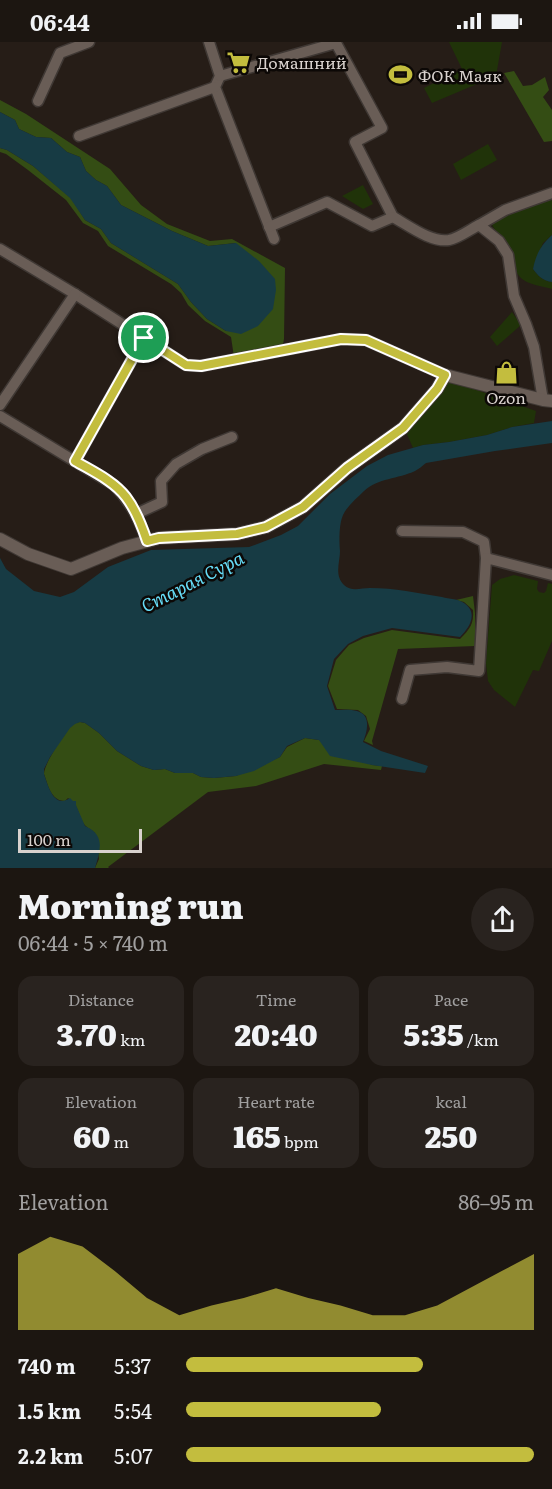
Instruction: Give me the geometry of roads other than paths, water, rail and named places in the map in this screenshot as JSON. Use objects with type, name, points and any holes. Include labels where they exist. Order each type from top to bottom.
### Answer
[{"type":"street","points":[[38,100],[60,53],[89,42]]},
{"type":"street","points":[[79,136],[215,87],[220,76],[209,42]]},
{"type":"street","points":[[220,76],[336,44],[382,128],[355,142],[393,217],[439,241],[451,240],[505,210],[552,194]]},
{"type":"street","points":[[215,87],[274,239]]},
{"type":"street","points":[[270,227],[327,202],[372,226],[393,217]]},
{"type":"street","points":[[0,249],[186,365],[201,366],[341,339],[366,340],[445,375],[547,401],[534,347],[514,296],[508,255],[499,241],[478,225]]},
{"type":"street","points":[[0,405],[75,294]]},
{"type":"street","points":[[75,461],[144,338]]},
{"type":"street","points":[[0,539],[28,554],[71,569],[122,549],[159,538],[237,534],[266,527],[303,507],[347,468],[403,428],[437,389],[445,375]]},
{"type":"street","points":[[0,416],[114,485],[126,497],[147,541]]},
{"type":"street","points":[[136,514],[162,502],[160,481],[176,464],[202,449],[232,437]]},
{"type":"street","points":[[402,531],[463,532],[484,542],[486,558],[479,671],[447,668],[410,670],[402,699]]},
{"type":"street","points":[[486,558],[552,575]]},
{"type":"water","points":[[0,112],[15,120],[19,129],[36,137],[51,138],[67,152],[80,157],[86,171],[107,186],[121,205],[208,246],[236,243],[259,261],[275,279],[273,309],[258,326],[241,334],[226,331],[207,319],[178,284],[111,243],[101,229],[85,220],[70,198],[33,166],[0,148]]},
{"type":"water","points":[[552,235],[552,282],[541,278],[533,269],[540,250]]},
{"type":"water","name":"Старая Сура","points":[[552,421],[552,443],[426,463],[415,471],[370,487],[352,502],[343,515],[338,573],[344,585],[353,589],[397,590],[454,599],[464,603],[471,611],[469,625],[460,637],[392,628],[363,636],[348,644],[334,659],[327,686],[335,710],[352,710],[362,713],[367,720],[363,742],[381,751],[428,766],[425,773],[330,756],[319,740],[305,738],[287,746],[280,757],[254,771],[236,776],[201,777],[193,773],[175,773],[165,769],[154,770],[141,766],[117,751],[99,733],[80,722],[70,728],[50,757],[44,774],[52,795],[60,801],[70,798],[76,801],[85,826],[92,830],[99,839],[100,850],[95,868],[0,868],[0,558],[6,569],[34,591],[60,597],[74,592],[108,567],[151,550],[249,547],[281,535],[298,526],[330,494],[367,466],[388,455],[423,445],[487,435],[512,427]]},
{"type":"place","name":"Домашний","points":[[239,62]]},
{"type":"place","name":"ФОК Маяк","points":[[400,75]]},
{"type":"place","name":"Ozon","points":[[506,372]]}]
